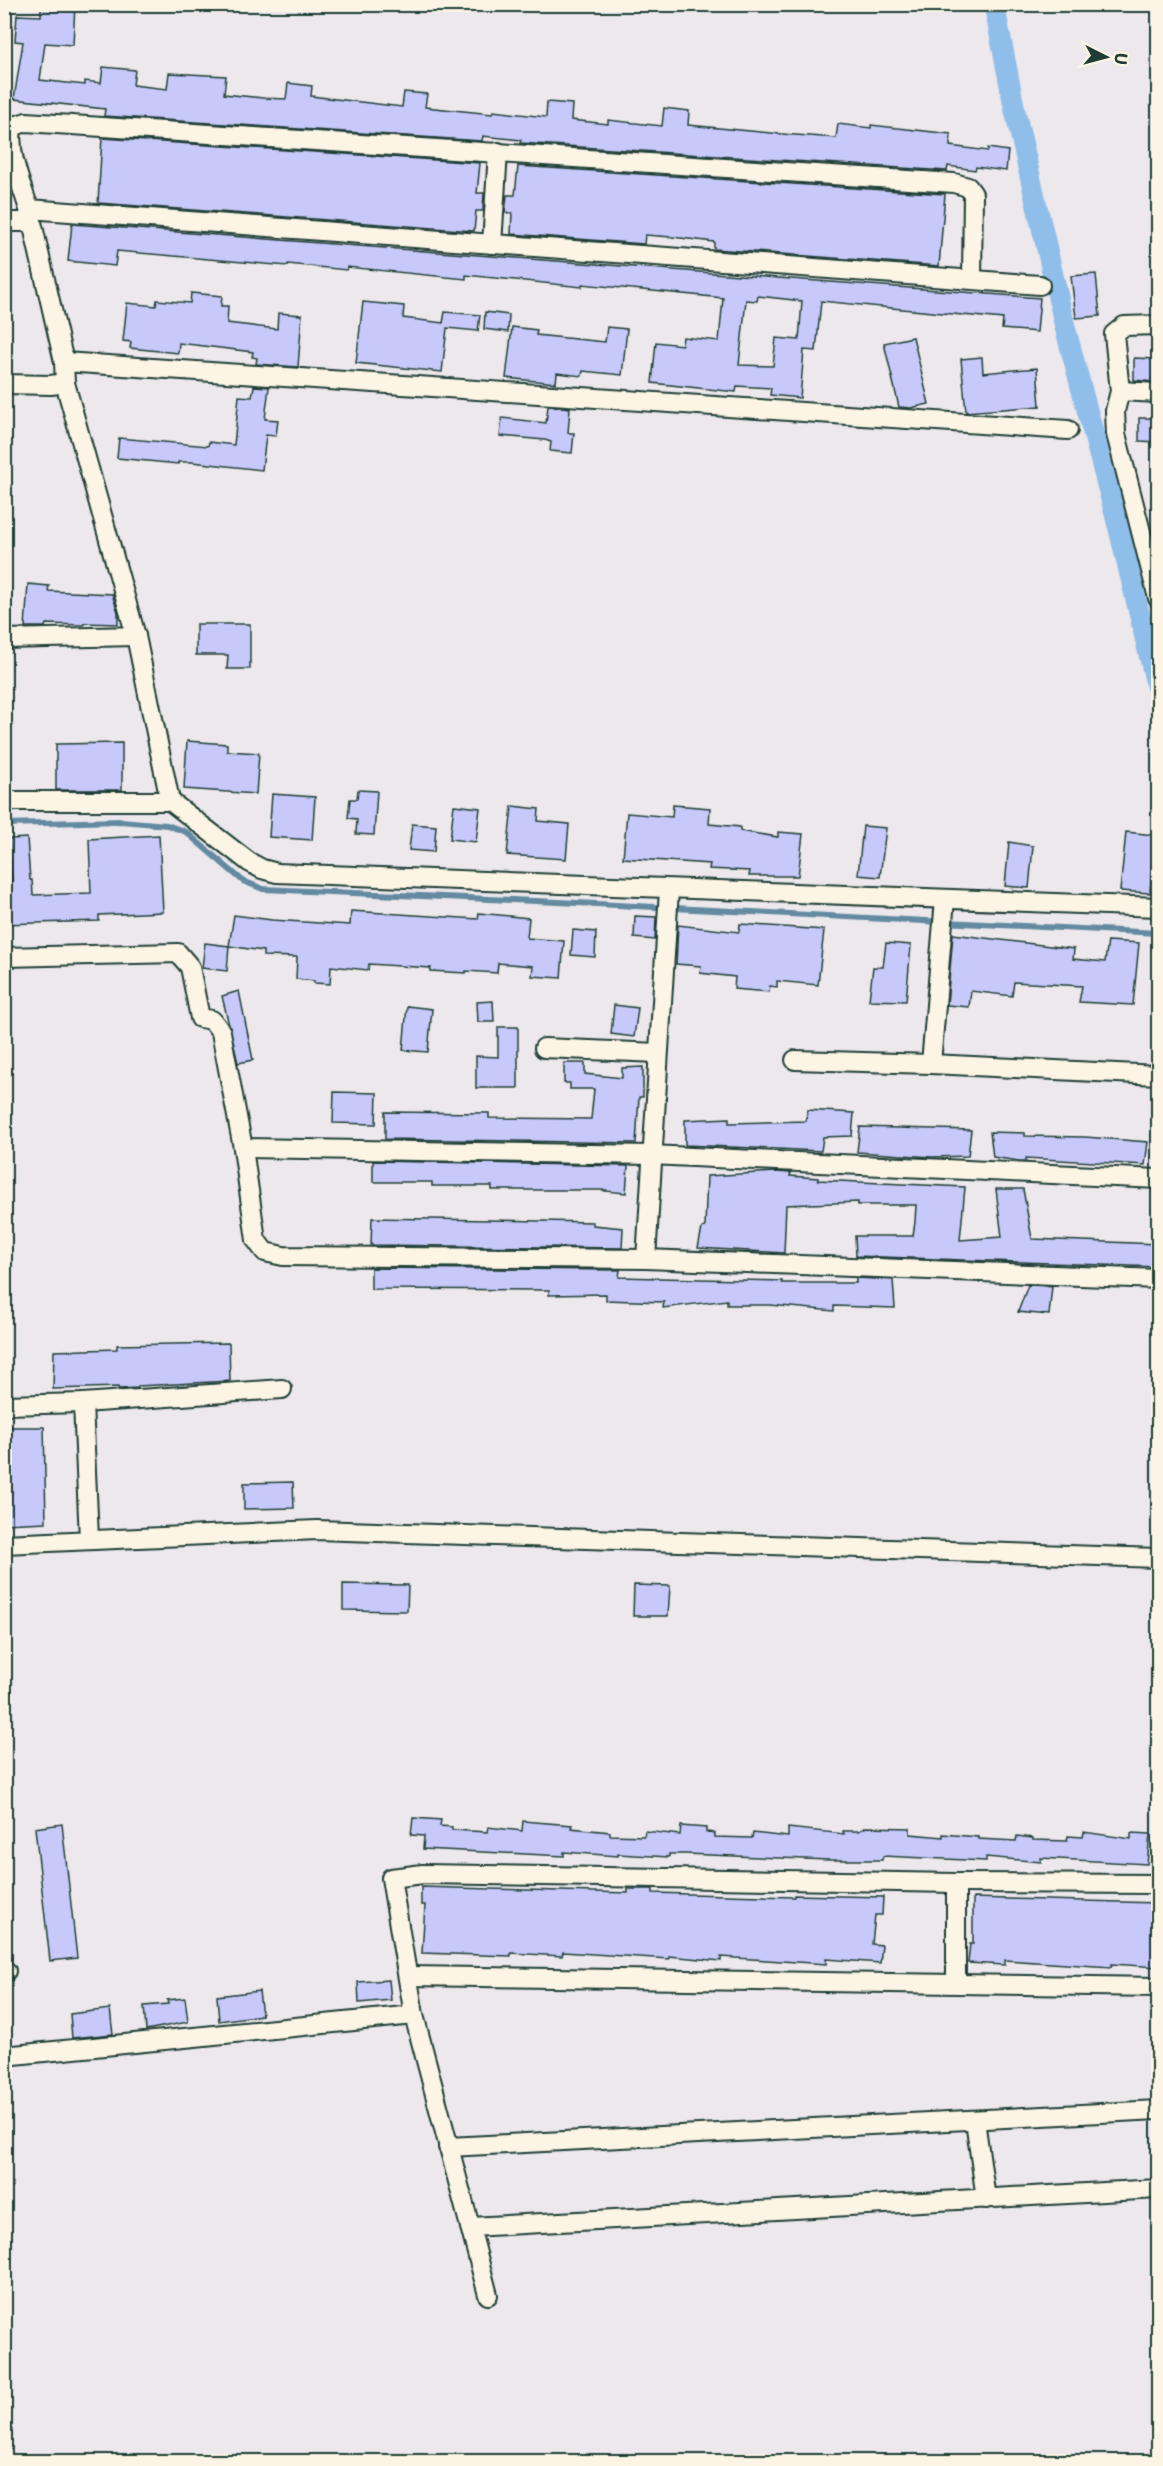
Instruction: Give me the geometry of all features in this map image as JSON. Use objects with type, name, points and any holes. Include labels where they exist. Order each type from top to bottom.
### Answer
[{"type":"street","points":[[170,801],[136,636],[65,383],[64,362],[30,216],[8,153],[12,127],[26,122],[954,183],[968,187],[973,194],[972,279]]},
{"type":"street","points":[[492,244],[498,152]]},
{"type":"street","points":[[4,222],[30,216],[492,244],[1040,285]]},
{"type":"street","points":[[1158,325],[1124,326],[1114,334],[1120,391],[1115,411],[1116,434],[1158,598]]},
{"type":"street","points":[[64,362],[1068,430]]},
{"type":"street","points":[[4,384],[65,383]]},
{"type":"street","points":[[1120,391],[1158,393]]},
{"type":"street","points":[[4,639],[136,636]]},
{"type":"street","points":[[4,801],[170,801],[249,862],[262,870],[277,873],[668,902],[944,910],[1158,907]]},
{"type":"street","points":[[646,1259],[668,902]]},
{"type":"street","points":[[931,1064],[944,910]]},
{"type":"street","points":[[4,957],[178,953],[190,968],[200,1018],[213,1020],[221,1032],[243,1148],[256,1240],[265,1252],[283,1256],[646,1259],[1158,1279]]},
{"type":"street","points":[[544,1048],[658,1053]]},
{"type":"street","points":[[795,1060],[931,1064],[1158,1076]]},
{"type":"street","points":[[243,1148],[651,1155],[1158,1179]]},
{"type":"street","points":[[4,1405],[83,1403],[282,1389]]},
{"type":"street","points":[[83,1403],[89,1539]]},
{"type":"street","points":[[4,1544],[317,1530],[1158,1558]]},
{"type":"street","points":[[488,2295],[414,2015],[391,1878],[423,1874],[1158,1884]]},
{"type":"street","points":[[956,1883],[956,1983]]},
{"type":"street","points":[[408,1976],[1158,1987]]},
{"type":"street","points":[[4,2056],[378,2021],[414,2015]]},
{"type":"street","points":[[448,2147],[1158,2110]]},
{"type":"street","points":[[975,2120],[986,2199]]},
{"type":"street","points":[[470,2227],[1158,2189]]},
{"type":"building","points":[[41,4],[75,4],[73,45],[45,43],[40,80],[85,85],[85,81],[101,83],[103,67],[135,70],[133,85],[167,89],[169,73],[226,76],[224,94],[263,98],[286,99],[288,83],[312,86],[311,96],[402,107],[404,92],[427,94],[425,107],[492,114],[493,111],[546,117],[547,102],[572,104],[571,120],[608,124],[608,120],[662,126],[664,108],[689,111],[688,125],[782,134],[836,138],[838,124],[871,128],[871,125],[951,134],[950,146],[1008,151],[1006,171],[948,166],[947,171],[520,143],[521,140],[483,136],[482,141],[104,116],[105,109],[14,99],[23,42],[15,41],[17,15],[41,16]]},
{"type":"building","points":[[102,138],[480,163],[477,193],[484,193],[483,211],[476,211],[474,231],[98,203]]},
{"type":"building","points":[[518,166],[945,194],[939,266],[714,249],[714,242],[672,237],[645,235],[644,244],[511,234],[512,213],[505,213],[507,195],[515,195]]},
{"type":"building","points":[[72,224],[1040,298],[1037,332],[1002,329],[1003,319],[821,301],[816,351],[804,350],[800,398],[770,395],[771,388],[737,386],[736,392],[652,383],[656,342],[682,345],[683,337],[719,341],[723,298],[466,275],[466,279],[347,267],[347,270],[288,264],[288,266],[117,251],[115,266],[68,261]],"holes":[[[758,296],[802,301],[799,340],[776,338],[773,366],[739,365],[746,300],[757,301]]]},
{"type":"building","points":[[1096,274],[1100,316],[1076,318],[1071,276]]},
{"type":"building","points":[[191,293],[222,296],[221,306],[228,306],[227,323],[277,329],[278,313],[302,315],[298,367],[256,364],[257,358],[252,357],[253,352],[179,343],[178,353],[130,348],[131,342],[123,341],[127,303],[156,306],[157,300],[190,303]]},
{"type":"building","points":[[363,302],[404,306],[403,318],[443,323],[445,312],[480,315],[478,331],[447,328],[442,372],[356,363]]},
{"type":"building","points":[[485,312],[509,315],[508,332],[484,329]]},
{"type":"building","points":[[512,327],[537,330],[536,335],[605,342],[607,327],[627,329],[622,375],[583,371],[582,376],[557,373],[556,383],[506,378]]},
{"type":"building","points":[[913,337],[929,404],[911,408],[899,407],[884,343]]},
{"type":"building","points":[[982,357],[983,373],[1037,368],[1040,406],[966,412],[961,359]]},
{"type":"building","points":[[1134,358],[1155,359],[1154,382],[1134,380]]},
{"type":"building","points":[[254,386],[269,387],[265,419],[278,420],[276,436],[266,435],[262,470],[192,462],[178,462],[178,464],[117,458],[119,438],[208,446],[209,442],[234,445],[239,396],[252,397]]},
{"type":"building","points":[[548,406],[570,408],[568,433],[574,433],[572,453],[550,451],[551,442],[545,440],[500,436],[502,418],[546,423]]},
{"type":"building","points":[[1139,418],[1158,418],[1158,442],[1139,441]]},
{"type":"building","points":[[28,584],[49,586],[48,591],[112,594],[118,612],[118,624],[46,624],[45,627],[25,627]]},
{"type":"building","points":[[196,624],[250,624],[250,669],[227,669],[228,655],[196,655]]},
{"type":"building","points":[[187,741],[227,744],[227,751],[259,753],[256,794],[184,789]]},
{"type":"building","points":[[122,743],[122,790],[56,790],[56,744]]},
{"type":"building","points":[[358,790],[377,791],[374,835],[356,834],[357,819],[348,818],[350,799],[357,799]]},
{"type":"building","points":[[272,794],[315,797],[312,840],[269,837]]},
{"type":"building","points":[[454,805],[480,808],[476,842],[450,839]]},
{"type":"building","points":[[673,805],[710,808],[709,824],[740,827],[740,831],[778,837],[778,832],[803,834],[798,876],[749,876],[750,871],[709,869],[710,864],[623,858],[627,813],[672,817]]},
{"type":"building","points":[[512,806],[539,809],[538,821],[569,824],[566,859],[507,855]]},
{"type":"building","points":[[412,824],[436,826],[434,852],[409,850]]},
{"type":"building","points":[[863,826],[886,828],[880,877],[858,875]]},
{"type":"building","points":[[1126,832],[1154,835],[1150,893],[1120,891]]},
{"type":"building","points":[[159,835],[163,912],[99,915],[99,921],[4,924],[4,882],[12,881],[9,839],[27,838],[33,895],[91,893],[89,839]]},
{"type":"building","points":[[1009,842],[1033,846],[1029,888],[1005,886]]},
{"type":"building","points":[[351,911],[478,919],[479,913],[529,918],[527,938],[564,941],[561,978],[532,976],[533,966],[498,963],[497,973],[430,971],[431,968],[369,964],[368,970],[331,966],[330,984],[314,983],[314,981],[296,979],[297,957],[263,956],[263,951],[229,946],[234,915],[350,925]]},
{"type":"building","points":[[635,916],[656,917],[655,940],[634,938]]},
{"type":"building","points":[[740,924],[824,930],[818,985],[777,981],[777,987],[770,986],[769,992],[734,989],[735,977],[700,973],[701,966],[676,964],[678,925],[739,932]]},
{"type":"building","points":[[573,930],[596,932],[595,957],[571,955]]},
{"type":"building","points":[[953,934],[1074,949],[1073,959],[1105,962],[1108,941],[1139,943],[1133,1005],[1079,1002],[1082,986],[1014,982],[1012,996],[971,991],[969,1007],[947,1005]]},
{"type":"building","points":[[205,943],[229,946],[227,971],[202,968]]},
{"type":"building","points":[[886,943],[911,945],[906,1001],[869,1000],[873,967],[883,967]]},
{"type":"building","points":[[239,991],[253,1060],[238,1063],[222,996]]},
{"type":"building","points":[[493,1001],[494,1022],[478,1022],[477,1002]]},
{"type":"building","points":[[614,1005],[638,1008],[634,1037],[611,1034]]},
{"type":"building","points":[[407,1006],[432,1009],[428,1052],[403,1050]]},
{"type":"building","points":[[498,1027],[518,1027],[518,1088],[476,1088],[476,1056],[498,1057]]},
{"type":"building","points":[[564,1063],[585,1063],[585,1074],[622,1078],[622,1068],[643,1067],[643,1097],[639,1097],[636,1143],[385,1139],[385,1112],[489,1113],[489,1118],[591,1119],[594,1089],[570,1089],[570,1083],[564,1083]]},
{"type":"building","points":[[334,1092],[377,1093],[376,1124],[333,1123]]},
{"type":"building","points":[[807,1110],[854,1113],[852,1136],[823,1137],[821,1151],[685,1145],[685,1120],[729,1118],[729,1123],[806,1121]]},
{"type":"building","points":[[860,1127],[971,1130],[968,1156],[932,1157],[857,1152]]},
{"type":"building","points":[[990,1132],[1148,1142],[1145,1165],[1026,1158],[1026,1161],[1019,1161],[993,1157]]},
{"type":"building","points":[[373,1161],[628,1166],[626,1193],[606,1190],[492,1190],[492,1186],[432,1186],[432,1182],[373,1182]]},
{"type":"building","points":[[791,1173],[790,1176],[818,1178],[818,1180],[965,1187],[960,1240],[1002,1237],[996,1189],[1023,1189],[1032,1239],[1158,1244],[1158,1267],[856,1256],[855,1236],[913,1236],[916,1205],[858,1205],[858,1202],[786,1205],[784,1253],[698,1248],[702,1228],[705,1227],[707,1176]]},
{"type":"building","points":[[372,1218],[593,1222],[593,1225],[623,1228],[622,1248],[371,1245]]},
{"type":"building","points":[[371,1268],[620,1270],[619,1277],[782,1281],[782,1283],[856,1283],[856,1278],[893,1280],[895,1308],[834,1306],[834,1311],[770,1305],[727,1305],[727,1300],[663,1308],[664,1302],[606,1300],[606,1294],[549,1295],[549,1290],[371,1289]]},
{"type":"building","points":[[1028,1285],[1052,1286],[1049,1315],[1018,1312]]},
{"type":"building","points":[[229,1343],[230,1381],[118,1389],[118,1387],[53,1389],[54,1351],[117,1349],[117,1345]]},
{"type":"building","points":[[4,1427],[44,1427],[46,1522],[4,1524]]},
{"type":"building","points":[[293,1482],[294,1508],[244,1509],[244,1483]]},
{"type":"building","points":[[343,1584],[408,1585],[407,1611],[343,1610]]},
{"type":"building","points":[[634,1585],[670,1586],[668,1616],[633,1616]]},
{"type":"building","points":[[413,1818],[441,1820],[440,1826],[452,1827],[452,1830],[487,1832],[488,1827],[522,1831],[523,1821],[572,1825],[571,1828],[610,1832],[610,1835],[644,1836],[645,1831],[680,1835],[681,1826],[706,1828],[706,1832],[715,1833],[715,1837],[752,1838],[753,1833],[788,1837],[788,1828],[844,1834],[843,1831],[859,1831],[866,1827],[910,1828],[910,1834],[943,1837],[943,1834],[1016,1841],[1017,1836],[1033,1838],[1033,1840],[1067,1841],[1068,1836],[1083,1837],[1084,1832],[1131,1839],[1131,1833],[1150,1834],[1147,1864],[1041,1858],[1041,1862],[986,1857],[986,1861],[883,1856],[882,1860],[829,1860],[685,1854],[669,1854],[669,1857],[618,1854],[618,1856],[564,1852],[564,1856],[423,1849],[424,1836],[411,1835]]},
{"type":"building","points":[[62,1824],[77,1958],[50,1961],[35,1828]]},
{"type":"building","points":[[421,1887],[628,1893],[628,1889],[653,1889],[653,1893],[883,1897],[882,1915],[875,1915],[872,1944],[882,1945],[880,1963],[826,1959],[826,1964],[721,1957],[721,1961],[669,1956],[669,1959],[563,1952],[562,1956],[511,1953],[511,1956],[422,1953],[425,1905],[421,1905]]},
{"type":"building","points":[[973,1898],[1158,1903],[1158,1967],[1112,1964],[1111,1967],[1005,1960],[1005,1965],[968,1963],[970,1944],[973,1944]]},
{"type":"building","points":[[389,1980],[391,2000],[359,2003],[358,1982]]},
{"type":"building","points":[[259,1991],[262,2015],[219,2021],[217,1996]]},
{"type":"building","points":[[185,1998],[188,2022],[146,2030],[144,2006],[168,2004],[167,2000]]},
{"type":"building","points":[[110,2009],[113,2034],[72,2038],[70,2014]]},
{"type":"waterway","points":[[994,4],[1015,111],[1065,327],[1120,533],[1158,692]]},
{"type":"waterway","points":[[4,824],[121,821],[167,825],[186,832],[243,881],[263,889],[1158,933]]}]
